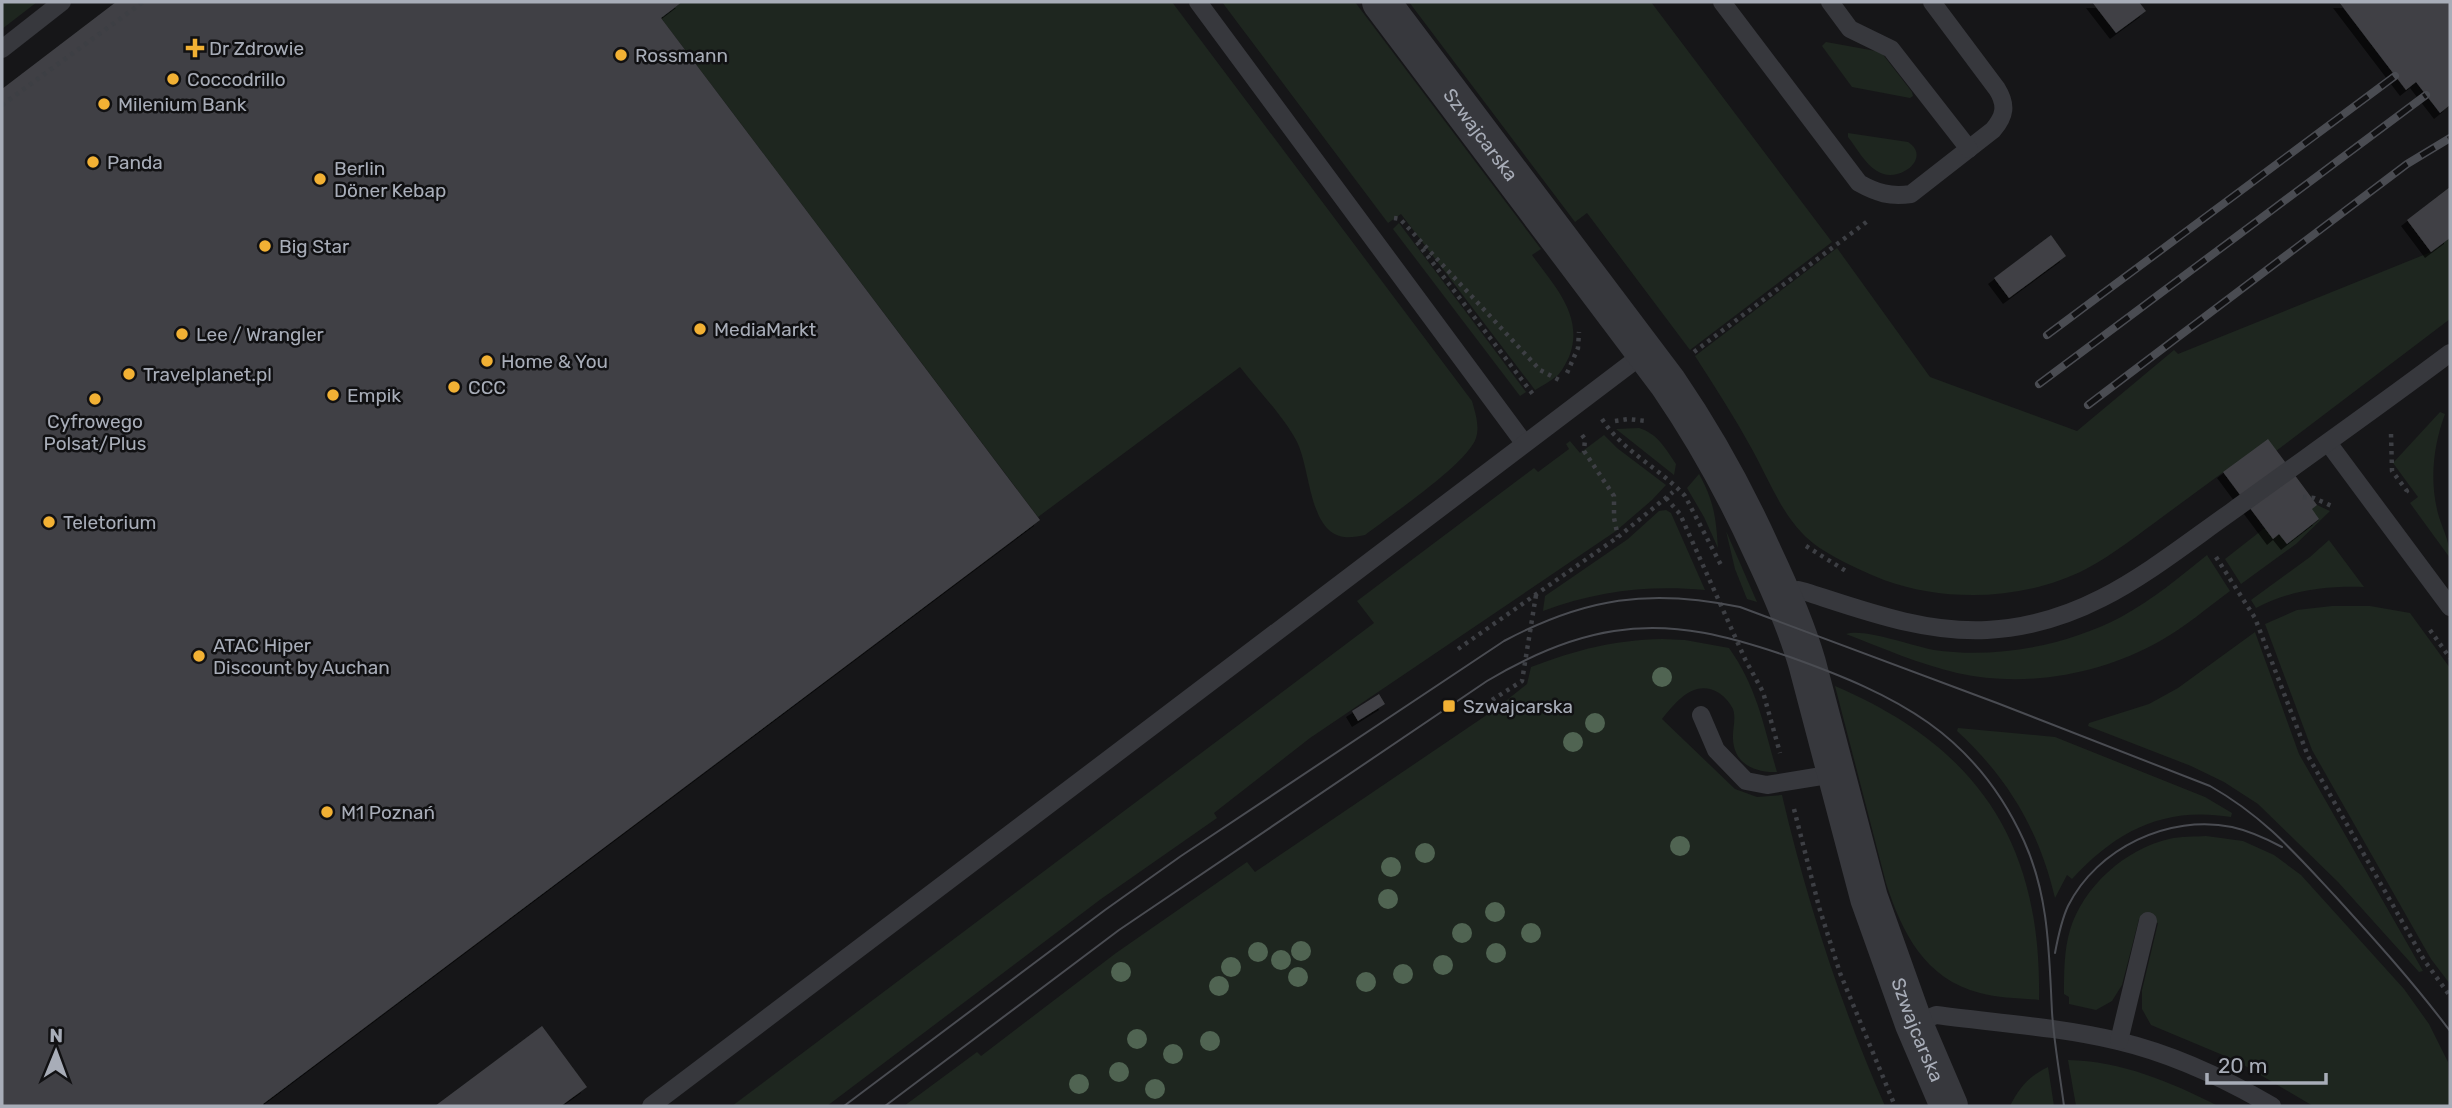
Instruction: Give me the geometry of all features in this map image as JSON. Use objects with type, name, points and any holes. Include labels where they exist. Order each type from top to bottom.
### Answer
[{"type":"street","name":"Szwajcarska","points":[[1381,2],[1646,352],[1706,441],[1743,509],[1783,593],[1805,655],[1834,774],[1869,898],[1914,1024],[1949,1106]]},
{"type":"lane","points":[[2,49],[62,2]]},
{"type":"lane","points":[[1198,2],[1524,443]]},
{"type":"lane","points":[[1722,2],[1859,183],[1879,194],[1896,196],[1911,194],[1969,149],[2001,121],[2004,109],[2003,99],[1932,2]]},
{"type":"lane","points":[[1830,2],[1850,29],[1891,49],[1969,149]]},
{"type":"lane","points":[[651,1106],[1646,352]]},
{"type":"lane","points":[[1783,593],[1798,590],[1870,613],[1914,624],[1958,630],[2008,627],[2051,619],[2095,603],[2136,580],[2329,444],[2450,353]]},
{"type":"lane","points":[[2329,444],[2450,607]]},
{"type":"lane","points":[[1701,715],[1716,750],[1746,782],[1767,785],[1834,774]]},
{"type":"lane","points":[[2119,1041],[2148,921]]},
{"type":"lane","points":[[1914,1024],[1936,1016],[2084,1034],[2119,1041],[2203,1069],[2272,1106]]},
{"type":"path","points":[[2,105],[143,2]]},
{"type":"path","points":[[1687,358],[1871,218],[1879,194]]},
{"type":"path","points":[[1350,206],[1400,219],[1540,370],[1588,396],[1606,425],[1623,445],[1685,496],[1725,574]]},
{"type":"path","points":[[1548,389],[1560,381],[1574,360],[1580,338],[1579,327]]},
{"type":"path","points":[[1532,399],[1542,393]]},
{"type":"path","points":[[2391,426],[2392,471],[2407,491],[2403,493]]},
{"type":"path","points":[[1585,439],[1584,451],[1615,496],[1614,519],[1618,537]]},
{"type":"path","points":[[1458,649],[1618,537],[1672,492]]},
{"type":"path","points":[[2202,534],[2255,618],[2308,756],[2424,960],[2450,996]]},
{"type":"path","points":[[1803,544],[1855,576]]},
{"type":"path","points":[[1492,700],[1522,681],[1536,594]]},
{"type":"shaded area","points":[[2,2],[37,2],[2,29]]},
{"type":"shaded area","points":[[682,2],[1172,2],[1472,401],[1477,433],[1470,449],[1444,475],[1365,535],[1344,537],[1332,533],[1323,524],[1317,511],[1296,440],[1240,367],[1038,517],[661,18]]},
{"type":"shaded area","points":[[1222,2],[1355,2],[1541,249],[1532,255],[1565,302],[1573,328],[1569,357],[1558,375],[1535,390],[1401,214],[1388,223]]},
{"type":"shaded area","points":[[1409,2],[1651,2],[1832,242],[1690,350],[1587,213],[1575,222]]},
{"type":"shaded area","points":[[1826,42],[1881,52],[1913,96],[1910,98],[1852,87],[1822,46]]},
{"type":"shaded area","points":[[1848,133],[1908,142],[1915,148],[1915,162],[1910,168],[1894,175],[1877,171],[1861,155]]},
{"type":"shaded area","points":[[1399,223],[1526,392],[1520,396],[1393,229]]},
{"type":"shaded area","points":[[2450,238],[2450,319],[2276,451],[2267,440],[2106,557],[2063,579],[2012,592],[1960,595],[1908,587],[1884,580],[1819,547],[1802,533],[1787,514],[1753,451],[1695,356],[1837,248],[1930,377],[2077,431],[2174,350],[2178,354],[2431,252]]},
{"type":"shaded area","points":[[2440,412],[2445,414],[2435,452],[2433,478],[2436,504],[2450,558],[2410,503],[2418,497],[2393,463]]},
{"type":"shaded area","points":[[1639,428],[1651,434],[1664,447],[1676,464],[1674,475],[1616,429]]},
{"type":"shaded area","points":[[1604,435],[1666,485],[1616,531],[1310,738],[1214,813],[1217,818],[1101,899],[827,1106],[732,1106],[1374,623],[1357,601],[1534,468],[1538,472],[1569,449],[1566,444],[1570,441],[1580,453]]},
{"type":"shaded area","points":[[1699,474],[1713,510],[1718,548],[1687,488]]},
{"type":"shaded area","points":[[2304,499],[2330,511],[2296,544],[2241,584],[2225,559],[2271,523],[2287,544],[2319,520]]},
{"type":"shaded area","points":[[1666,510],[1671,513],[1705,590],[1663,588],[1623,591],[1543,611],[1545,596],[1628,539],[1659,511]]},
{"type":"shaded area","points":[[1726,531],[1757,602],[1747,599],[1735,569]]},
{"type":"shaded area","points":[[2329,540],[2364,587],[2308,590],[2256,608],[2251,600]]},
{"type":"shaded area","points":[[2207,555],[2230,591],[2160,641],[2137,653],[2087,670],[2035,678],[1983,677],[1929,665],[1846,634],[1864,633],[1934,650],[1958,652],[2006,651],[2054,643],[2121,617],[2155,596]]},
{"type":"shaded area","points":[[2370,606],[2410,613],[2450,668],[2450,984],[2431,959],[2312,750],[2265,624],[2297,610]]},
{"type":"shaded area","points":[[2255,632],[2299,754],[2423,971],[2419,972],[2338,882],[2258,804],[2224,782],[2191,766],[2088,726],[2089,723],[2149,704],[2178,688]]},
{"type":"shaded area","points":[[1662,639],[1729,648],[1739,663],[1759,708],[1777,772],[1752,768],[1740,759],[1734,745],[1733,709],[1719,693],[1702,688],[1694,690],[1680,699],[1662,719],[1735,789],[1757,797],[1782,795],[1802,875],[1826,953],[1885,1106],[904,1106],[977,1052],[981,1056],[1116,953],[1247,862],[1255,872],[1497,708],[1527,684],[1531,667],[1595,647]]},
{"type":"shaded area","points":[[1835,686],[1885,711],[1928,739],[1963,771],[1992,807],[2013,848],[2028,893],[2037,944],[2039,1000],[1994,996],[1961,986],[1930,965],[1908,936],[1886,883]]},
{"type":"shaded area","points":[[1958,728],[2055,737],[2205,797],[2232,813],[2231,817],[2184,815],[2143,826],[2106,848],[2072,879],[2067,875],[2055,898],[2040,850],[2019,807],[1992,767],[1957,731]]},
{"type":"shaded area","points":[[2206,836],[2243,841],[2274,855],[2301,875],[2404,989],[2429,1024],[2448,1062],[2450,1106],[2313,1106],[2237,1061],[2151,1025],[2142,1009],[2142,990],[2158,923],[2139,919],[2122,985],[2112,1001],[2096,1010],[2069,1004],[2069,997],[2064,994],[2068,938],[2076,914],[2095,885],[2137,851],[2174,838]]},
{"type":"shaded area","points":[[2068,1060],[2107,1064],[2145,1074],[2218,1106],[2076,1106]]},
{"type":"shaded area","points":[[2048,1067],[2054,1106],[2010,1106],[2025,1083]]},
{"type":"building","name":"M1 Poznań","points":[[116,2],[682,2],[661,18],[1040,520],[263,1104],[264,1106],[2,1106],[2,89]]},
{"type":"building","points":[[2092,2],[2139,2],[2146,11],[2116,33]]},
{"type":"building","points":[[2339,2],[2450,2],[2450,105],[2440,113],[2416,82],[2406,90]]},
{"type":"building","points":[[2450,187],[2450,238],[2431,252],[2407,220]]},
{"type":"building","points":[[2051,235],[2066,256],[2009,298],[1994,278]]},
{"type":"building","points":[[2268,439],[2317,505],[2312,509],[2319,519],[2287,544],[2279,534],[2273,539],[2223,472]]},
{"type":"building","points":[[1379,694],[1385,704],[1358,721],[1352,711]]},
{"type":"building","points":[[542,1026],[587,1087],[561,1106],[435,1106]]},
{"type":"tram line","points":[[844,1106],[1181,856],[1504,641],[1534,626],[1591,606],[1647,598],[1677,598],[1740,607],[2210,786],[2262,822],[2291,850],[2379,945],[2450,1031]]},
{"type":"tram line","points":[[885,1106],[1119,930],[1487,681],[1533,656],[1580,638],[1637,628],[1682,630],[1725,637],[1828,671],[1898,703],[1956,745],[1982,772],[2004,804],[2024,841],[2039,883],[2046,925],[2053,1024],[2064,1106]]},
{"type":"tram line","points":[[2055,953],[2068,906],[2081,885],[2097,867],[2137,840],[2160,831],[2208,824],[2245,831],[2282,847]]},
{"type":"railway","points":[[2047,335],[2395,76]]},
{"type":"railway","points":[[2039,384],[2426,95]]},
{"type":"railway","points":[[2088,405],[2407,164],[2450,138]]},
{"type":"place","name":"Dr Zdrowie","points":[[195,48]]},
{"type":"place","name":"Rossmann","points":[[621,55]]},
{"type":"place","name":"Coccodrillo","points":[[173,79]]},
{"type":"place","name":"Milenium Bank","points":[[104,104]]},
{"type":"place","name":"Panda","points":[[93,162]]},
{"type":"place","name":"Berlin Döner Kebap","points":[[320,179]]},
{"type":"place","name":"Big Star","points":[[265,246]]},
{"type":"place","name":"MediaMarkt","points":[[700,329]]},
{"type":"place","name":"Lee / Wrangler","points":[[182,334]]},
{"type":"place","name":"Home & You","points":[[487,361]]},
{"type":"place","name":"Travelplanet.pl","points":[[129,374]]},
{"type":"place","name":"CCC","points":[[454,387]]},
{"type":"place","name":"Empik","points":[[333,395]]},
{"type":"place","name":"Cyfrowego Polsat/Plus","points":[[95,399]]},
{"type":"place","name":"Teletorium","points":[[49,522]]},
{"type":"place","name":"ATAC Hiper Discount by Auchan","points":[[199,656]]},
{"type":"place","name":"Szwajcarska","points":[[1449,706]]},
{"type":"place","name":"M1 Poznań","points":[[327,812]]}]
